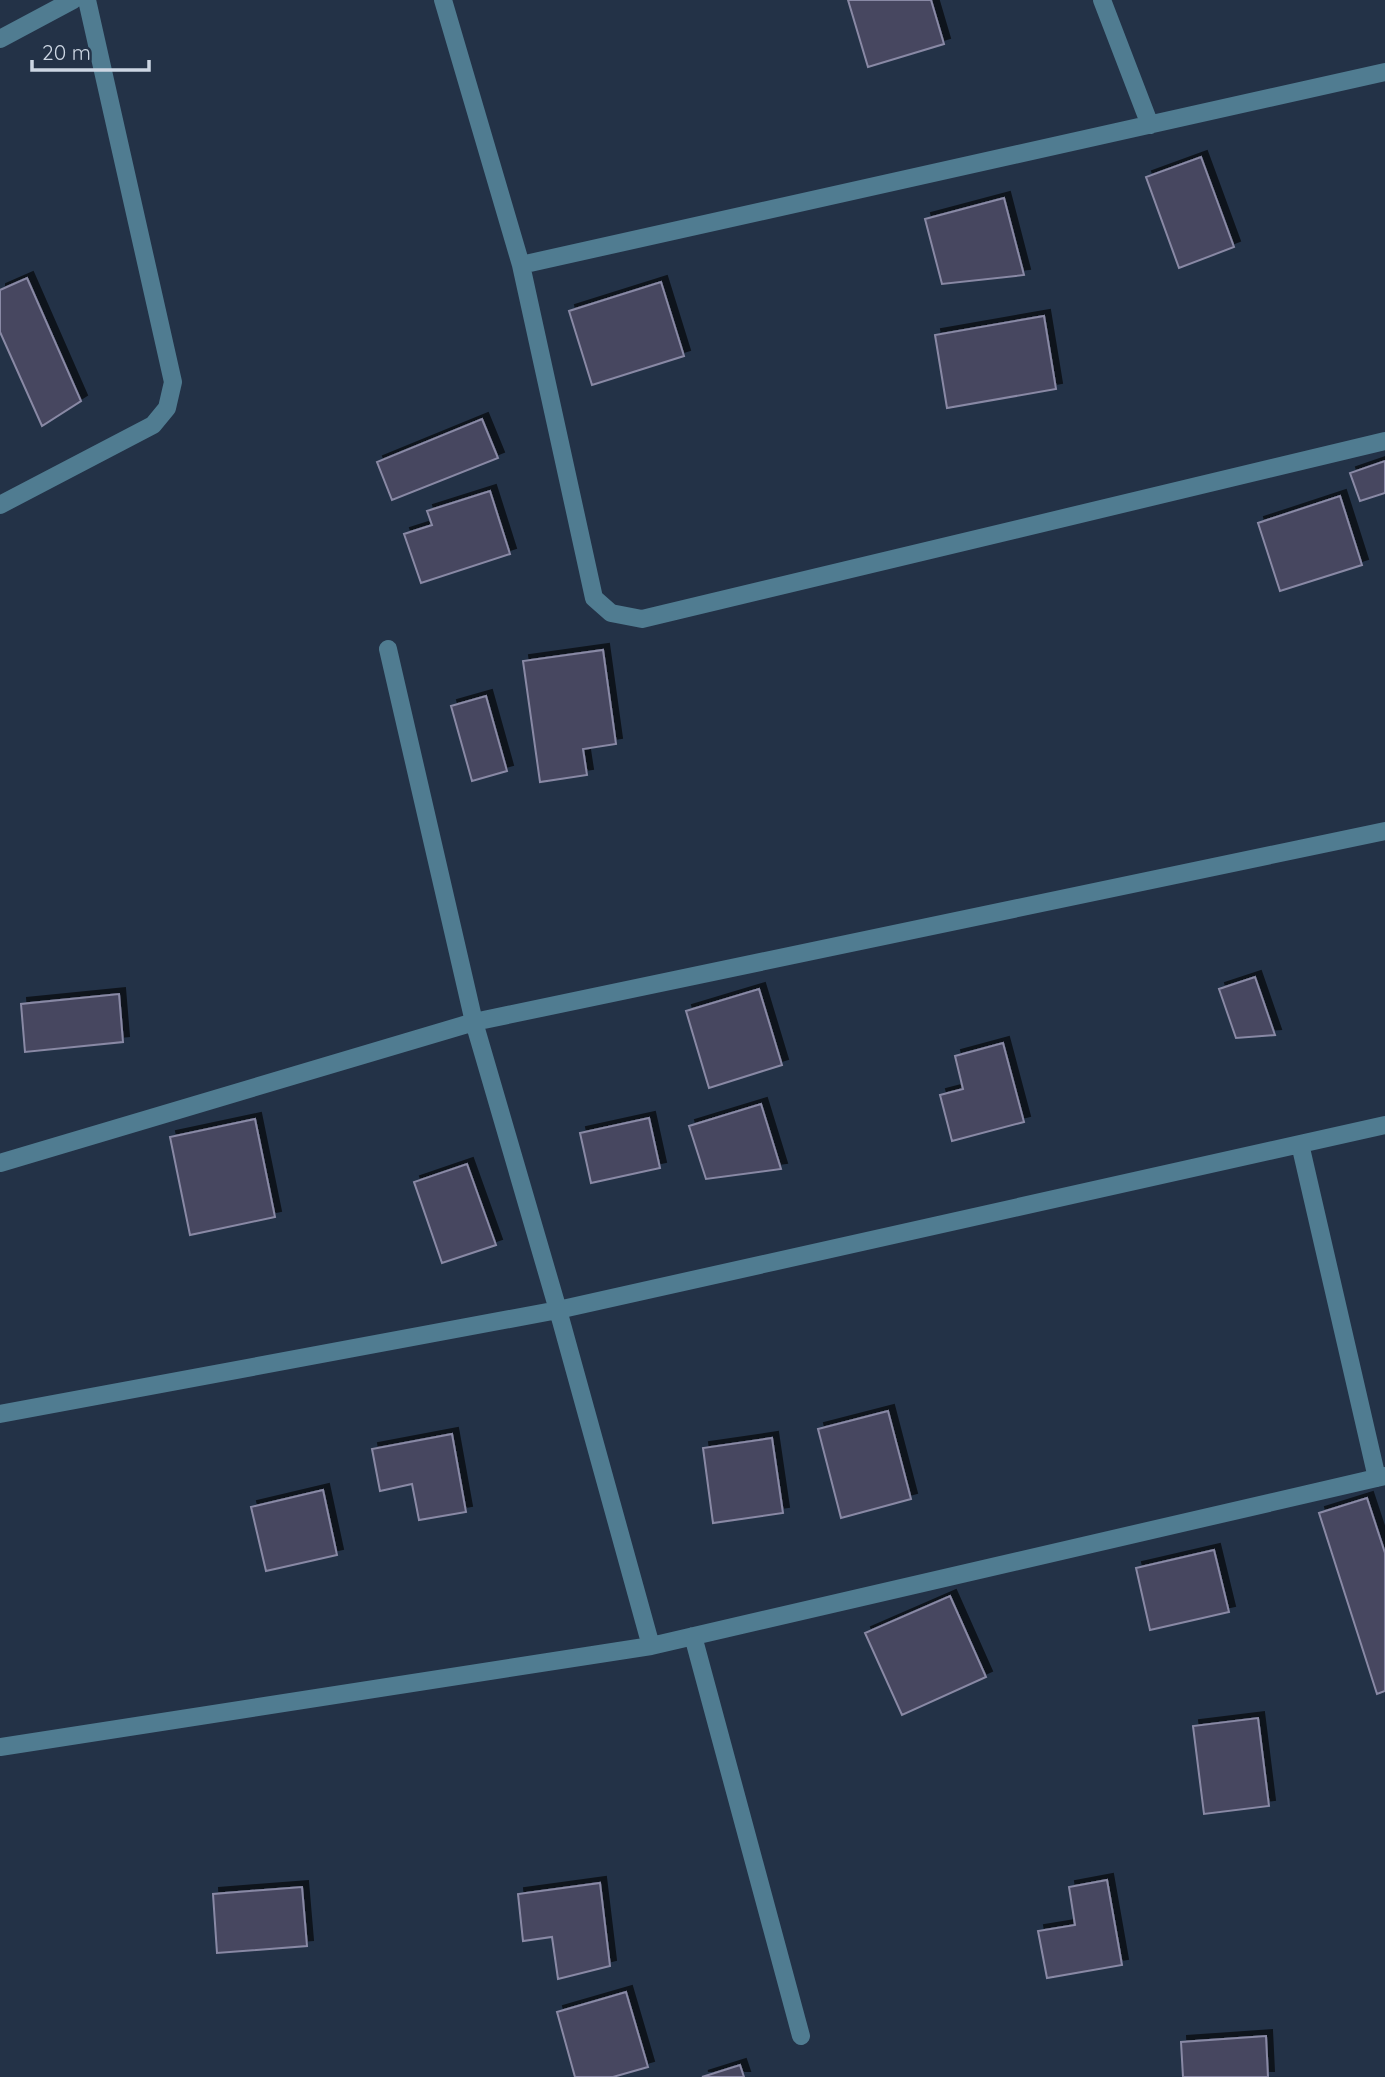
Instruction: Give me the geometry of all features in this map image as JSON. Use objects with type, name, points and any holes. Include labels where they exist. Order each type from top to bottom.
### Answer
[{"type":"street","points":[[2,32],[73,0]]},
{"type":"street","points":[[0,505],[153,425],[167,408],[173,382],[87,0]]},
{"type":"street","points":[[443,0],[521,265],[594,598],[611,612],[642,619],[1385,441]]},
{"type":"street","points":[[1102,0],[1150,125]]},
{"type":"street","points":[[521,265],[1385,72]]},
{"type":"street","points":[[387,649],[474,1022],[558,1310],[651,1646]]},
{"type":"street","points":[[0,1163],[474,1022],[1385,831]]},
{"type":"street","points":[[0,1414],[558,1310],[1385,1125]]},
{"type":"street","points":[[0,1747],[651,1646],[1381,1477],[1300,1144]]},
{"type":"street","points":[[693,1636],[801,2036]]},
{"type":"building","points":[[848,0],[931,0],[944,44],[868,67]]},
{"type":"building","points":[[1201,157],[1234,247],[1179,268],[1146,177]]},
{"type":"building","points":[[1004,198],[1024,275],[942,284],[925,219]]},
{"type":"building","points":[[27,278],[81,401],[42,426],[0,332],[0,290]]},
{"type":"building","points":[[661,282],[684,356],[592,385],[569,311]]},
{"type":"building","points":[[1044,316],[1056,389],[947,408],[935,335]]},
{"type":"building","points":[[482,419],[498,458],[392,500],[377,462]]},
{"type":"building","points":[[1385,461],[1385,493],[1360,501],[1350,473]]},
{"type":"building","points":[[490,491],[510,554],[421,583],[404,534],[432,525],[427,511]]},
{"type":"building","points":[[1340,496],[1362,565],[1280,591],[1258,523]]},
{"type":"building","points":[[603,650],[616,744],[583,749],[587,775],[540,782],[523,661]]},
{"type":"building","points":[[486,696],[507,771],[472,781],[451,706]]},
{"type":"building","points":[[1255,977],[1275,1035],[1236,1038],[1219,989]]},
{"type":"building","points":[[759,989],[782,1065],[709,1088],[686,1011]]},
{"type":"building","points":[[119,994],[123,1042],[25,1052],[21,1004]]},
{"type":"building","points":[[1003,1043],[1024,1122],[952,1141],[940,1095],[963,1089],[955,1056]]},
{"type":"building","points":[[761,1104],[781,1169],[706,1179],[689,1126]]},
{"type":"building","points":[[649,1118],[660,1168],[591,1183],[580,1133]]},
{"type":"building","points":[[255,1119],[275,1217],[190,1235],[170,1137]]},
{"type":"building","points":[[467,1164],[496,1245],[442,1263],[414,1182]]},
{"type":"building","points":[[888,1411],[911,1499],[841,1518],[818,1429]]},
{"type":"building","points":[[452,1434],[466,1512],[419,1520],[412,1484],[380,1491],[372,1449]]},
{"type":"building","points":[[772,1438],[783,1513],[713,1523],[703,1448]]},
{"type":"building","points":[[323,1490],[337,1555],[266,1571],[251,1507]]},
{"type":"building","points":[[1367,1498],[1385,1553],[1385,1691],[1377,1694],[1319,1513]]},
{"type":"building","points":[[1214,1550],[1229,1612],[1150,1630],[1136,1568]]},
{"type":"building","points":[[950,1596],[986,1677],[902,1715],[865,1633]]},
{"type":"building","points":[[1258,1718],[1269,1806],[1204,1814],[1193,1726]]},
{"type":"building","points":[[1107,1880],[1122,1965],[1047,1978],[1038,1931],[1075,1925],[1069,1887]]},
{"type":"building","points":[[600,1883],[610,1966],[558,1979],[552,1937],[523,1941],[518,1894]]},
{"type":"building","points":[[302,1887],[307,1946],[217,1953],[213,1894]]},
{"type":"building","points":[[626,1992],[648,2067],[613,2077],[575,2077],[557,2012]]},
{"type":"building","points":[[1266,2036],[1268,2077],[1183,2077],[1181,2042]]},
{"type":"building","points":[[740,2065],[744,2077],[702,2077]]}]
